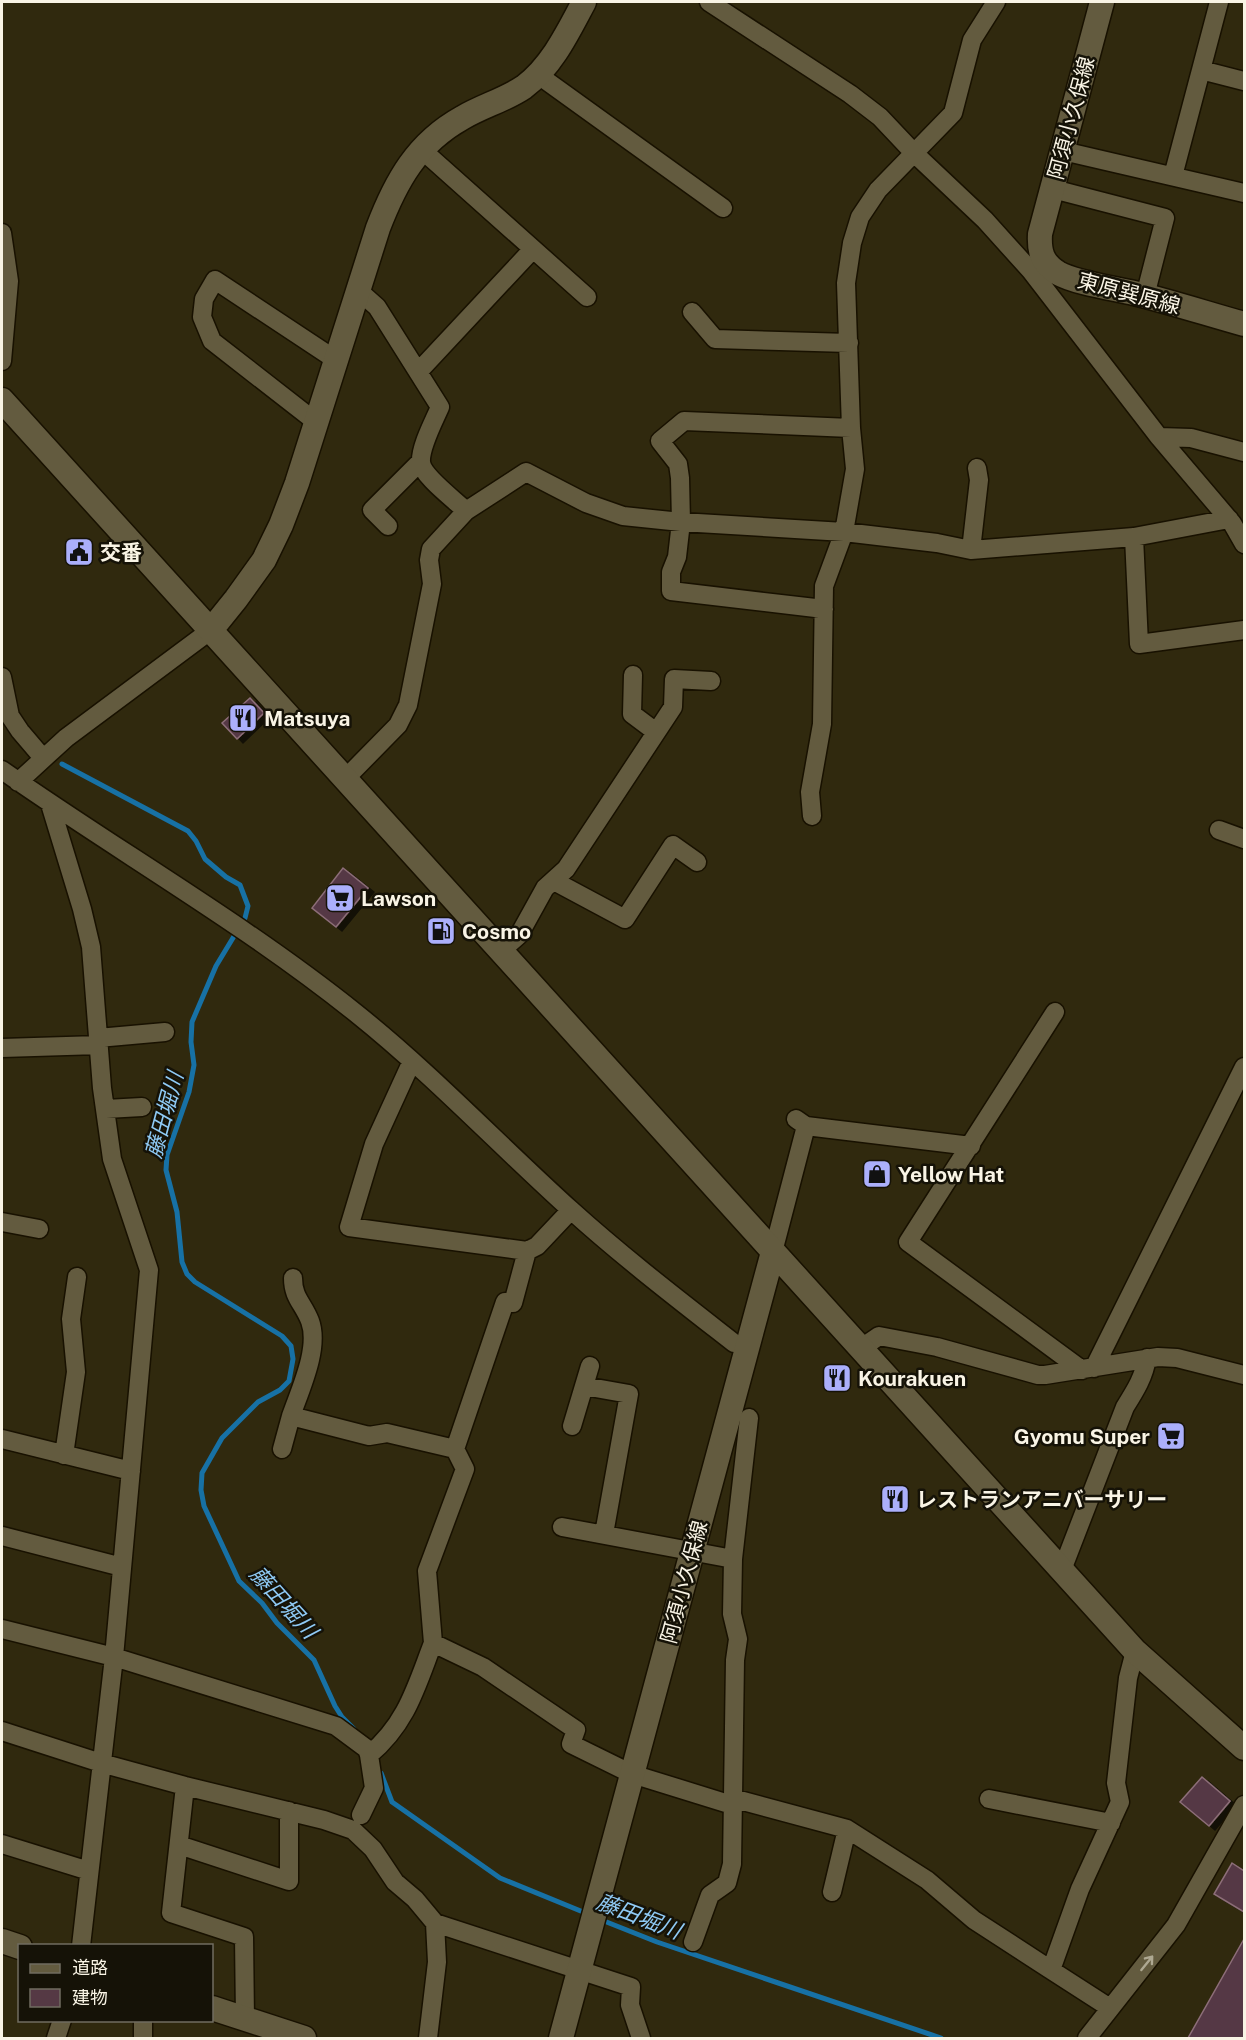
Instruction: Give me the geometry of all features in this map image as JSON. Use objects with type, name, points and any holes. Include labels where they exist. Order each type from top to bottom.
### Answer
[{"type":"street","points":[[584,2],[558,50],[537,74],[507,97],[462,118],[421,149],[401,176],[389,199],[297,483],[264,560],[236,599],[211,630],[66,738],[43,758],[8,779],[51,804],[239,928],[306,974],[359,1015],[623,1256],[734,1343]]},
{"type":"street","points":[[709,2],[850,94],[880,117],[914,153],[986,220],[1031,272],[1159,437],[1229,519],[1245,544]]},
{"type":"street","points":[[812,816],[810,792],[822,723],[824,586],[844,532],[855,469],[851,428],[846,284],[852,243],[860,217],[878,190],[953,113],[972,40],[996,2]]},
{"type":"street","name":"阿須小久保線","points":[[1040,234],[1102,2]]},
{"type":"street","points":[[1173,176],[1219,2]]},
{"type":"street","points":[[1201,70],[1245,81]]},
{"type":"street","points":[[537,74],[723,208]]},
{"type":"street","points":[[421,149],[587,297]]},
{"type":"street","points":[[1063,151],[1245,193]]},
{"type":"street","points":[[1053,189],[1165,218],[1145,296]]},
{"type":"street","points":[[2,233],[9,281],[2,361]]},
{"type":"street","name":"東原巽原線","points":[[1040,234],[1039,248],[1044,261],[1058,273],[1072,279],[1145,296],[1245,324]]},
{"type":"street","points":[[419,371],[532,249]]},
{"type":"street","points":[[316,422],[212,341],[202,317],[204,299],[215,280],[336,360]]},
{"type":"street","points":[[359,291],[377,307],[440,407],[423,447],[421,461],[424,471],[466,511]]},
{"type":"street","points":[[692,312],[715,339],[849,343]]},
{"type":"street","points":[[2,400],[1135,1651],[1245,1748]]},
{"type":"street","points":[[824,609],[671,591],[671,572],[677,557],[681,522],[678,464],[660,441],[684,421],[851,428]]},
{"type":"street","points":[[1159,437],[1191,438],[1245,452]]},
{"type":"street","points":[[388,526],[372,510],[421,461]]},
{"type":"street","points":[[971,550],[979,480],[977,468]]},
{"type":"street","points":[[345,779],[398,724],[408,705],[432,584],[429,560],[431,549],[466,511],[526,472],[586,503],[623,516],[844,532],[937,543],[971,550],[1134,537],[1229,519]]},
{"type":"street","points":[[1134,537],[1139,644],[1245,630]]},
{"type":"street","points":[[633,675],[632,714],[656,732]]},
{"type":"street","points":[[2,677],[10,716],[43,758]]},
{"type":"street","points":[[501,951],[519,934],[545,888],[566,869],[673,707],[674,679],[711,681]]},
{"type":"street","points":[[51,804],[92,947],[102,1088],[112,1159],[149,1270],[114,1657],[81,1944]]},
{"type":"street","points":[[1219,830],[1245,839]]},
{"type":"street","points":[[554,881],[625,919],[673,845],[697,862]]},
{"type":"street","points":[[1055,1012],[908,1242],[1088,1369]]},
{"type":"street","points":[[2,1048],[99,1041],[165,1032]]},
{"type":"street","points":[[412,1061],[374,1144],[349,1227],[527,1251],[537,1246],[571,1210]]},
{"type":"street","points":[[1088,1369],[1245,1067]]},
{"type":"street","points":[[106,1109],[142,1107]]},
{"type":"street","name":"阿須小久保線","points":[[561,2038],[773,1252],[801,1123],[971,1146]]},
{"type":"street","points":[[2,1222],[39,1229]]},
{"type":"street","points":[[360,1815],[374,1788],[374,1750],[395,1729],[404,1714],[433,1643],[428,1571],[465,1469],[455,1449],[505,1302],[513,1303],[527,1251]]},
{"type":"street","points":[[64,1455],[75,1372],[71,1319],[77,1277]]},
{"type":"street","points":[[282,1449],[312,1352],[311,1323],[293,1291],[293,1278]]},
{"type":"street","points":[[860,1349],[879,1336],[937,1347],[1038,1375],[1088,1369],[1158,1356],[1177,1358],[1245,1375]]},
{"type":"street","points":[[1062,1570],[1125,1407],[1145,1371],[1147,1358]]},
{"type":"street","points":[[572,1426],[590,1366]]},
{"type":"street","points":[[584,1386],[629,1394],[603,1534]]},
{"type":"street","points":[[291,1416],[369,1436],[387,1433],[455,1449]]},
{"type":"street","points":[[693,1942],[710,1895],[727,1883],[732,1864],[735,1660],[738,1639],[732,1614],[733,1559],[749,1418]]},
{"type":"street","points":[[2,1439],[131,1471]]},
{"type":"street","points":[[562,1527],[733,1559]]},
{"type":"street","points":[[2,1536],[122,1568]]},
{"type":"street","points":[[2,1629],[114,1657],[336,1726],[367,1749],[374,1750]]},
{"type":"street","points":[[433,1643],[483,1667],[576,1730],[571,1744],[632,1774],[732,1802],[847,1829],[919,1875],[974,1920],[1110,2008]]},
{"type":"street","points":[[1051,1970],[1080,1889],[1120,1802],[1116,1783],[1128,1677],[1135,1651]]},
{"type":"street","points":[[2,1731],[101,1763],[324,1820],[352,1830],[373,1849],[395,1882],[415,1899],[435,1923],[631,1988],[630,2005],[641,2038]]},
{"type":"street","points":[[185,1786],[171,1913],[244,1937],[246,2019]]},
{"type":"street","points":[[989,1799],[1111,1823]]},
{"type":"street","points":[[1087,2038],[1176,1925],[1245,1805]]},
{"type":"street","points":[[179,1845],[289,1881],[289,1811]]},
{"type":"street","points":[[832,1892],[847,1829]]},
{"type":"street","points":[[2,1844],[89,1871]]},
{"type":"street","points":[[428,2038],[437,1962],[435,1923]]},
{"type":"street","points":[[2,1941],[18,1946]]},
{"type":"street","points":[[213,2008],[246,2019],[270,2033],[304,2038]]},
{"type":"street","points":[[56,2038],[61,2022]]},
{"type":"street","points":[[143,2022],[143,2038]]},
{"type":"building","name":"Matsuya","points":[[250,698],[264,713],[237,739],[222,723]]},
{"type":"building","name":"Lawson","points":[[343,868],[368,888],[336,927],[312,908]]},
{"type":"building","points":[[1202,1777],[1230,1801],[1209,1826],[1180,1802]]},
{"type":"building","points":[[1232,1863],[1244,1871],[1244,1912],[1214,1894]]},
{"type":"building","points":[[1244,1939],[1244,2038],[1188,2038]]},
{"type":"waterway","name":"藤田堀川","points":[[62,764],[188,831],[205,859],[226,877],[240,885],[248,906],[245,918],[216,966],[192,1022],[191,1042],[194,1065],[189,1092],[167,1155],[166,1170],[177,1212],[182,1262],[187,1274],[195,1282],[282,1336],[291,1346],[293,1359],[289,1381],[280,1390],[258,1402],[222,1438],[202,1473],[201,1490],[204,1506],[239,1581],[314,1660],[335,1706],[354,1729]]},
{"type":"waterway","name":"藤田堀川","points":[[381,1773],[392,1802],[500,1878],[588,1914]]},
{"type":"waterway","name":"藤田堀川","points":[[599,1919],[657,1942],[941,2038]]},
{"type":"place","name":"交番","points":[[79,552]]},
{"type":"place","name":"Matsuya","points":[[243,718]]},
{"type":"place","name":"Lawson","points":[[340,898]]},
{"type":"place","name":"Cosmo","points":[[441,931]]},
{"type":"place","name":"Yellow Hat","points":[[877,1174]]},
{"type":"place","name":"Kourakuen","points":[[837,1378]]},
{"type":"place","name":"Gyomu Super","points":[[1171,1436]]},
{"type":"place","name":"レストランアニバーサリー","points":[[895,1499]]}]
